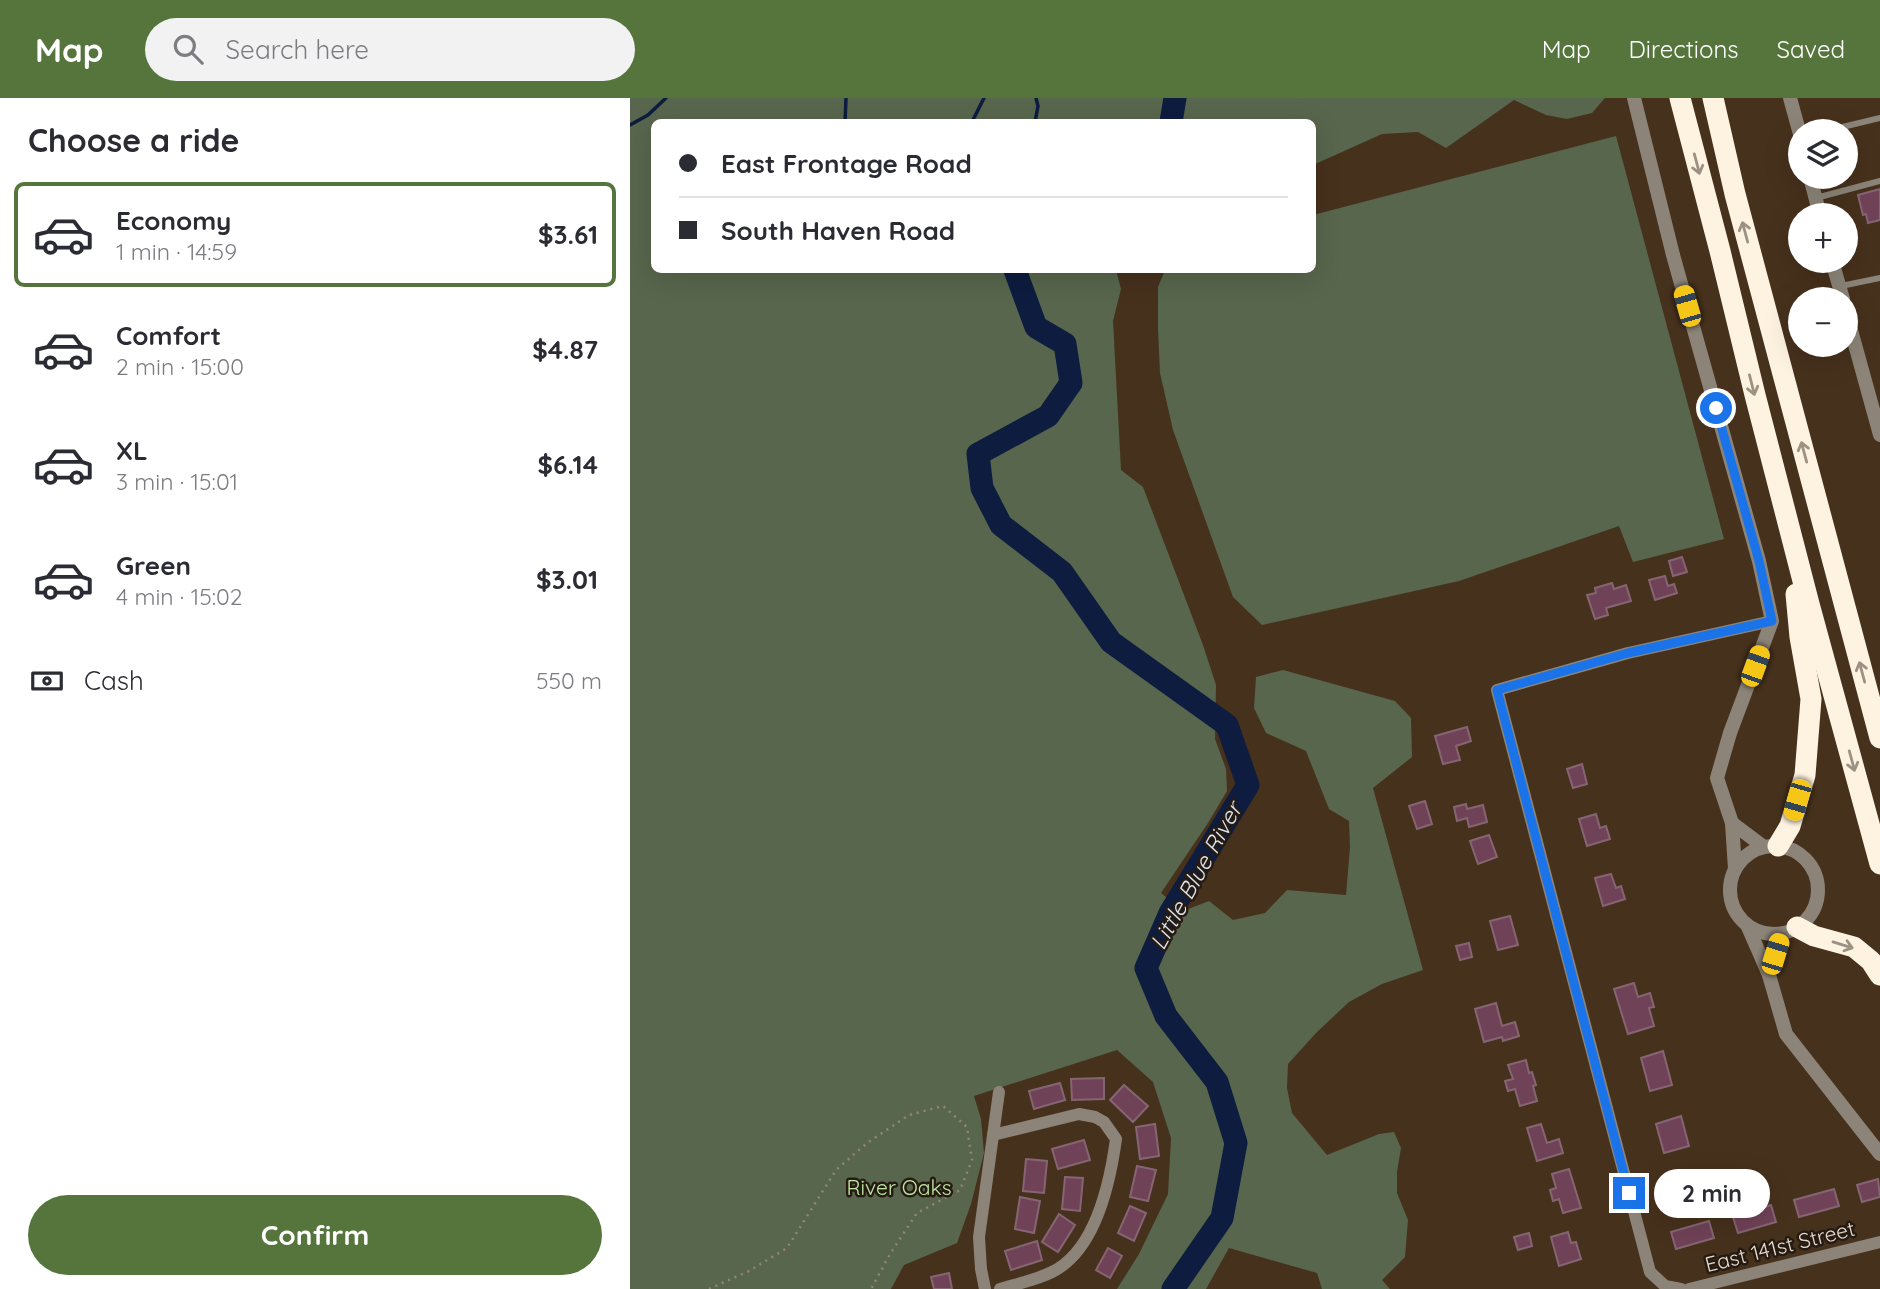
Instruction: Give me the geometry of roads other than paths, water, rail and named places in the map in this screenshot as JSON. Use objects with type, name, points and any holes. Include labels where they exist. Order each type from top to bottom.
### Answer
[{"type":"highway","points":[[1680,98],[1790,530],[1880,864]]},
{"type":"highway","points":[[1713,98],[1735,194],[1880,738]]},
{"type":"highway","points":[[1771,847],[1790,826],[1805,775],[1811,699],[1800,637],[1790,530]]},
{"type":"highway","points":[[1789,930],[1854,947],[1871,961],[1880,975]]},
{"type":"street","points":[[1634,98],[1673,256],[1759,561],[1772,621],[1730,733],[1717,778],[1732,823],[1735,869]]},
{"type":"street","points":[[1790,98],[1796,119]]},
{"type":"street","points":[[1813,189],[1817,203]]},
{"type":"street","points":[[1858,355],[1880,435]]},
{"type":"street","name":"East 141st Street","points":[[1681,1289],[1665,1286],[1650,1272],[1497,690],[1628,653],[1772,621]]},
{"type":"street","points":[[1732,823],[1771,847]]},
{"type":"street","points":[[1748,927],[1762,933],[1789,930],[1804,922],[1813,911],[1818,897],[1818,883],[1813,869],[1804,858],[1792,850],[1771,847],[1751,852],[1732,874],[1729,888],[1731,903],[1738,917],[1748,927],[1769,975],[1786,1034],[1880,1154]]},
{"type":"street","points":[[1769,975],[1789,930]]},
{"type":"street","points":[[985,1289],[979,1237],[999,1091]]},
{"type":"street","points":[[993,1135],[1080,1114],[1104,1122],[1116,1139],[1112,1170],[1104,1199],[1092,1227],[1075,1254],[1052,1272],[1000,1289]]},
{"type":"street","name":"East 141st Street","points":[[1689,1289],[1880,1242]]},
{"type":"lane","points":[[1858,123],[1880,118]]},
{"type":"lane","points":[[1816,198],[1880,181]]},
{"type":"lane","points":[[1857,287],[1880,278]]},
{"type":"waterway","points":[[630,125],[648,115],[666,98]]},
{"type":"waterway","points":[[845,119],[846,98]]},
{"type":"waterway","points":[[974,119],[984,98]]},
{"type":"waterway","points":[[1036,98],[1038,106],[1036,119]]},
{"type":"waterway","name":"Little Blue River","points":[[1172,119],[1175,98]]},
{"type":"waterway","name":"Little Blue River","points":[[1016,273],[1036,327],[1065,344],[1071,383],[1048,416],[978,454],[982,488],[1001,525],[1062,572],[1111,642],[1227,725],[1248,785],[1170,913],[1146,968],[1166,1016],[1217,1082],[1236,1143],[1222,1218],[1173,1289]]},
{"type":"park label","name":"River Oaks","points":[[899,1188]]}]
